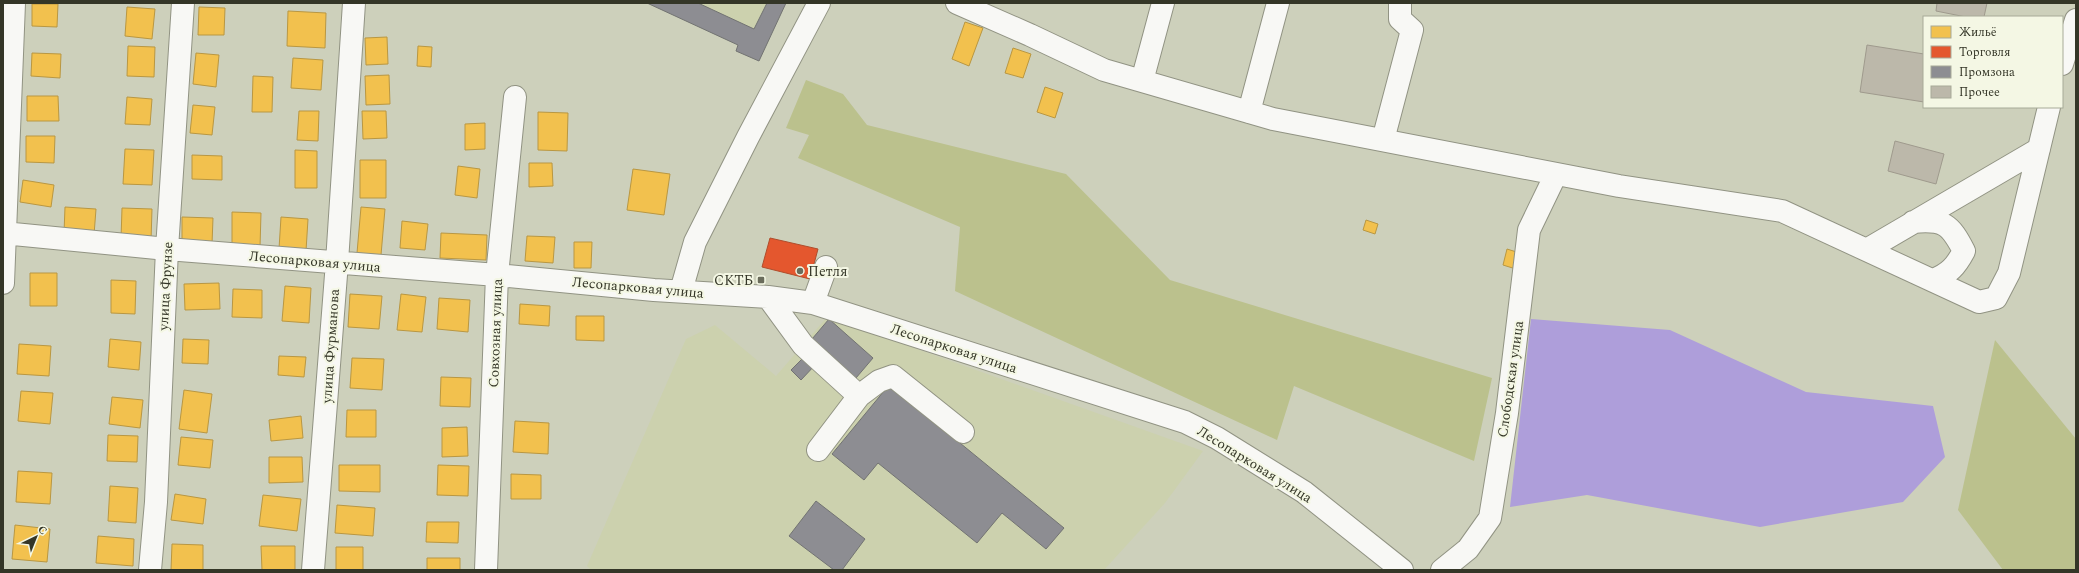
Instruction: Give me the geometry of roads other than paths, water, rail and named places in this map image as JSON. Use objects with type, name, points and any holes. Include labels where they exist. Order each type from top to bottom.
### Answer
[{"type":"street","points":[[3,283],[14,3]]},
{"type":"street","name":"улица Фрунзе","points":[[150,570],[156,502],[167,249],[183,3]]},
{"type":"street","name":"улица Фурманова","points":[[312,570],[337,262],[354,3]]},
{"type":"street","points":[[681,291],[695,242],[818,3]]},
{"type":"street","points":[[957,3],[1104,70],[1273,119],[1619,186],[1782,212],[1868,249],[1979,302],[1996,298],[2009,273],[2049,108]]},
{"type":"street","points":[[1142,81],[1162,3]]},
{"type":"street","points":[[1249,112],[1278,3]]},
{"type":"street","points":[[1383,140],[1412,30],[1400,19],[1400,3]]},
{"type":"street","points":[[2063,61],[2076,20]]},
{"type":"street","name":"Совхозная улица","points":[[486,570],[497,275],[515,97]]},
{"type":"street","points":[[1868,249],[2039,149]]},
{"type":"street","name":"Слободская улица","points":[[1442,570],[1468,549],[1490,518],[1507,413],[1529,230],[1556,174]]},
{"type":"street","points":[[1913,222],[1935,220],[1954,232],[1964,251],[1956,266],[1942,277],[1933,280]]},
{"type":"street","name":"Лесопарковая улица","points":[[4,233],[167,249],[768,297],[813,303],[1185,422],[1217,438],[1304,492],[1402,570]]},
{"type":"street","points":[[813,303],[826,267]]},
{"type":"street","points":[[768,297],[803,345],[859,396]]},
{"type":"street","points":[[818,450],[859,396],[879,381],[893,376],[963,432]]},
{"type":"place","name":"Петля","points":[[800,271]]},
{"type":"place","name":"СКТБ","points":[[761,280]]}]
